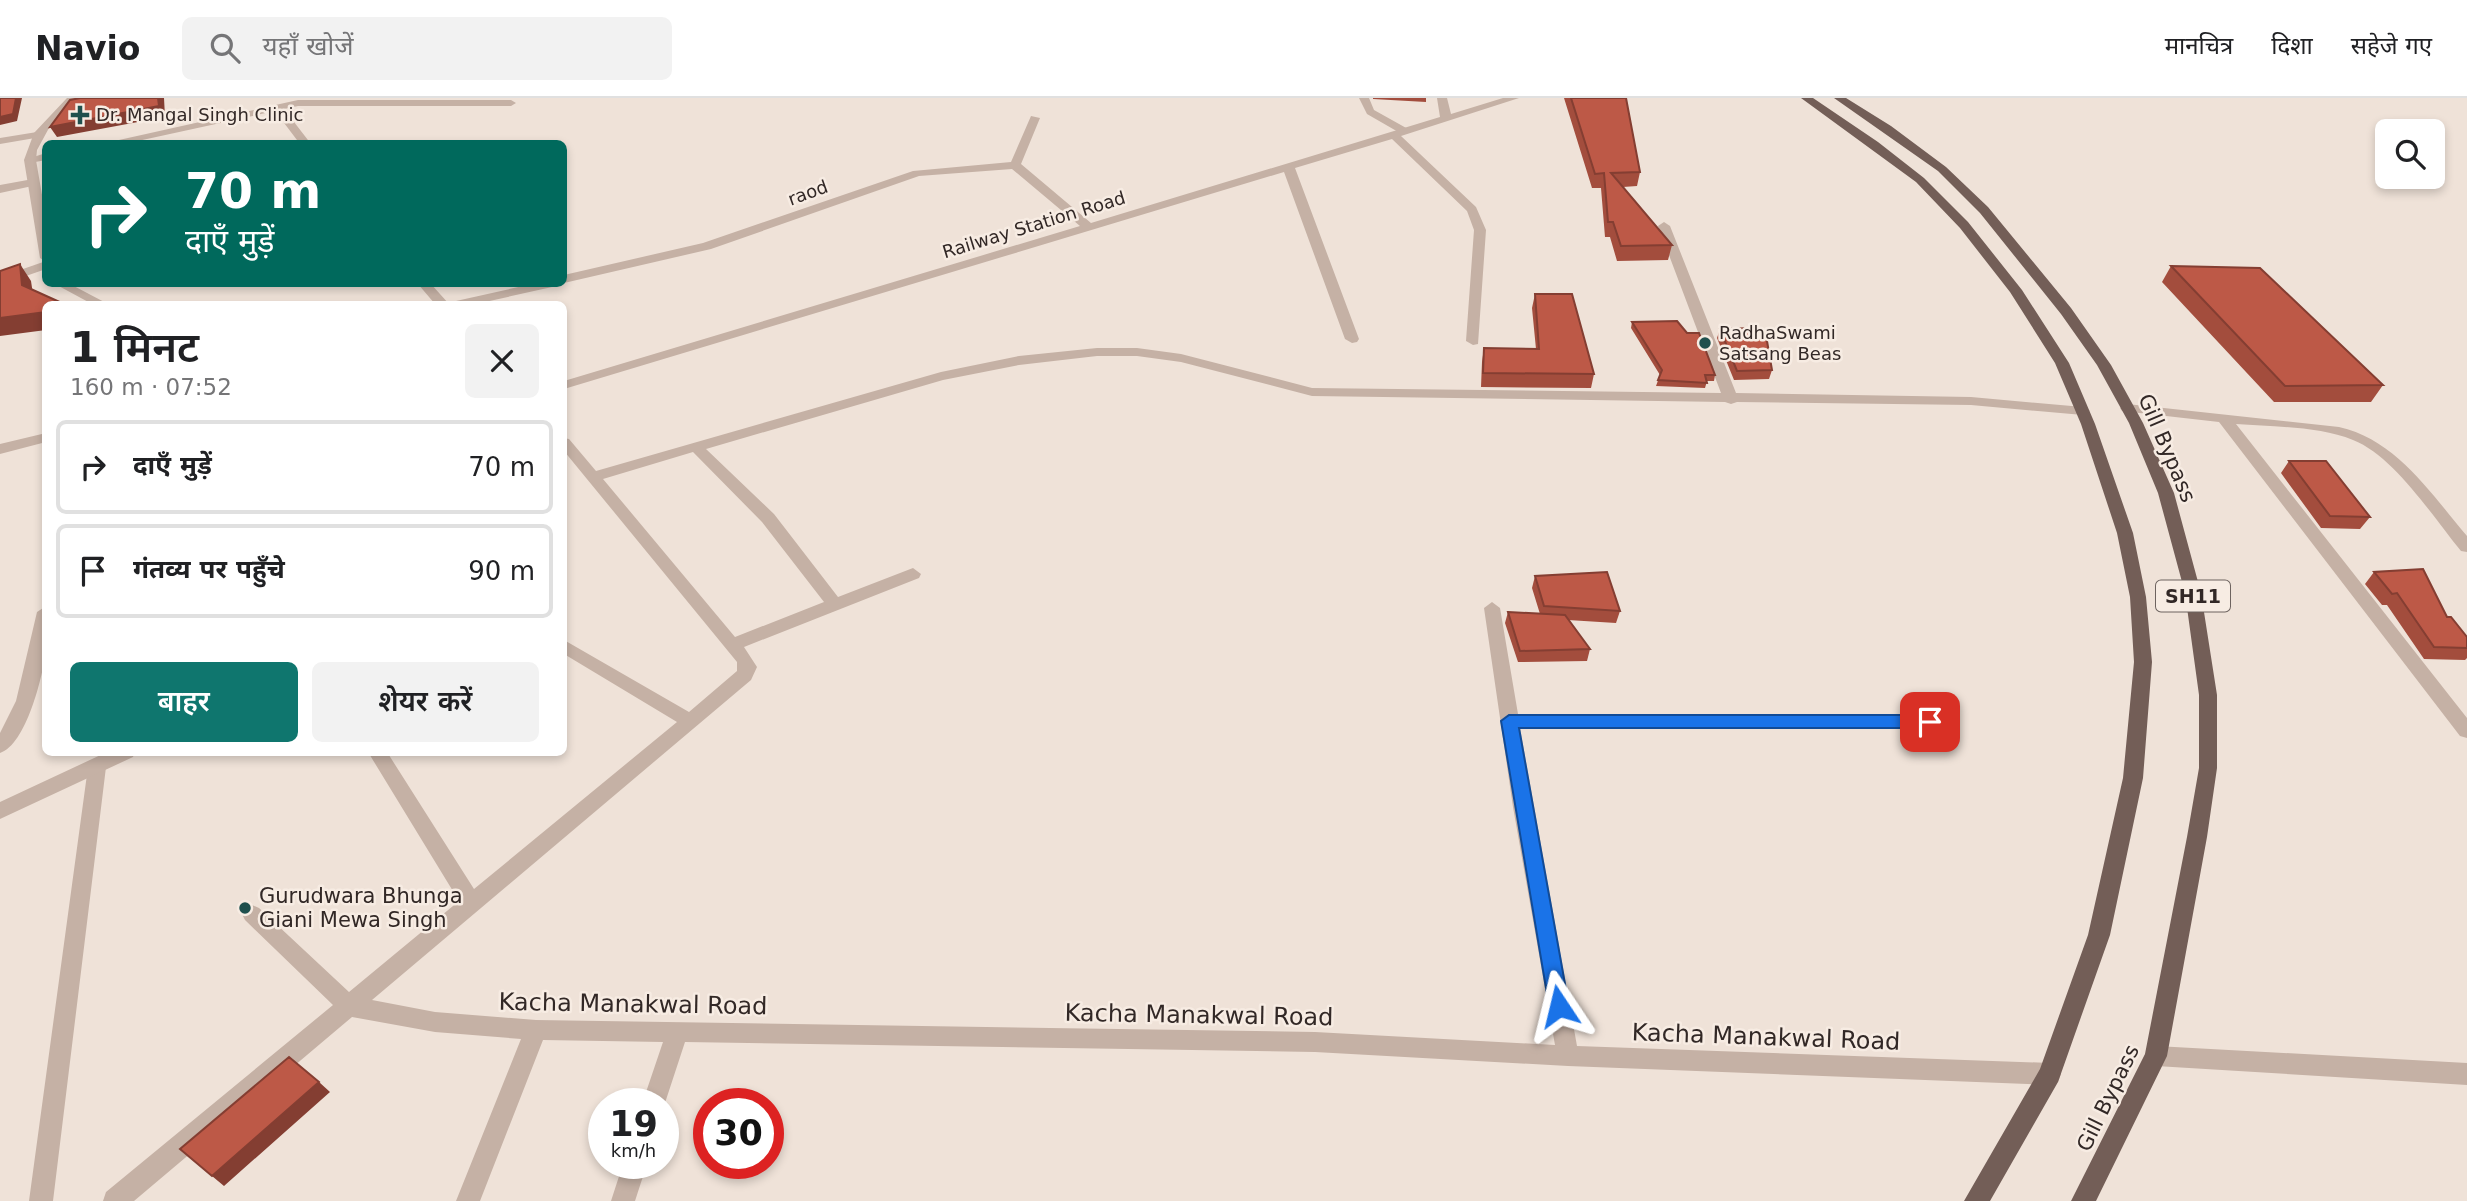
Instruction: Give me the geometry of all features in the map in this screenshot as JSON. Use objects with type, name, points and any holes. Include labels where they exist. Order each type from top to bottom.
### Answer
[{"type":"main road","name":"SH11","points":[[1806,98],[1874,144],[1920,180],[1964,225],[2015,290],[2055,352],[2083,411],[2125,533],[2138,597],[2143,662],[2133,778],[2099,935],[2050,1074],[1976,1201]]},
{"type":"main road","name":"Gill Bypass","points":[[1839,98],[1887,128],[1942,169],[1984,210],[2066,311],[2104,365],[2166,493],[2193,593],[2208,695],[2208,768],[2156,1056],[2083,1201]]},
{"type":"street","points":[[42,235],[30,160],[32,145],[37,135],[73,98]]},
{"type":"street","points":[[246,98],[246,114]]},
{"type":"street","points":[[1443,98],[1446,118]]},
{"type":"street","name":"Railway Station Road","points":[[567,384],[1514,98]]},
{"type":"street","points":[[125,140],[277,107],[315,102],[511,103]]},
{"type":"street","points":[[277,107],[303,140]]},
{"type":"street","points":[[1035,118],[1014,166],[1088,227]]},
{"type":"street","points":[[1399,133],[1472,210],[1478,220],[1480,230],[1473,341]]},
{"type":"street","points":[[0,141],[37,135]]},
{"type":"street","points":[[30,160],[42,157]]},
{"type":"street","name":"raod","points":[[567,278],[707,246],[917,173],[1014,166]]},
{"type":"street","points":[[1288,166],[1352,339]]},
{"type":"street","points":[[0,188],[33,183]]},
{"type":"street","points":[[1664,226],[1731,400]]},
{"type":"street","points":[[0,281],[42,266]]},
{"type":"street","points":[[67,287],[95,301]]},
{"type":"street","points":[[427,287],[439,301]]},
{"type":"street","points":[[474,301],[534,287]]},
{"type":"street","points":[[593,477],[929,378],[1093,352],[1160,355],[1312,392],[1990,402],[2083,411]]},
{"type":"street","points":[[2127,408],[2332,430],[2364,440],[2392,462],[2467,547]]},
{"type":"street","points":[[2224,418],[2382,625],[2467,731]]},
{"type":"street","points":[[0,449],[42,438]]},
{"type":"street","points":[[115,1201],[745,675],[748,667],[732,645],[567,446]]},
{"type":"street","points":[[696,447],[768,518],[834,604]]},
{"type":"street","points":[[732,645],[913,574]]},
{"type":"street","points":[[1492,608],[1509,721],[1568,1056]]},
{"type":"street","points":[[0,746],[13,733],[20,716],[42,628]]},
{"type":"street","points":[[567,648],[690,721]]},
{"type":"street","points":[[1509,721],[1930,722]]},
{"type":"street","points":[[0,811],[118,756]]},
{"type":"street","points":[[380,756],[471,902]]},
{"type":"street","points":[[41,1201],[97,767]]},
{"type":"street","points":[[252,914],[349,1006]]},
{"type":"street","name":"Kacha Manakwal Road","points":[[349,1006],[435,1022],[536,1030],[1315,1042],[1568,1056],[2050,1074]]},
{"type":"street","points":[[468,1201],[536,1030]]},
{"type":"street","points":[[659,1088],[677,1032]]},
{"type":"street","points":[[2156,1056],[2467,1074]]},
{"type":"street","points":[[623,1201],[630,1179]]},
{"type":"lane","points":[[1364,98],[1370,112],[1399,133]]},
{"type":"building","points":[[0,98],[16,98],[13,114],[0,117]]},
{"type":"building","points":[[158,98],[159,106],[50,127],[70,100]]},
{"type":"building","points":[[1571,98],[1626,98],[1640,172],[1611,173],[1672,245],[1621,246],[1613,222],[1608,222],[1604,173],[1595,174]]},
{"type":"building","points":[[20,264],[22,285],[57,301],[42,301],[42,313],[0,318],[0,271]]},
{"type":"building","points":[[2171,266],[2260,268],[2383,385],[2285,386]]},
{"type":"building","points":[[1535,294],[1572,294],[1594,374],[1483,373],[1484,348],[1539,349]]},
{"type":"building","points":[[1677,321],[1687,333],[1699,333],[1715,375],[1705,375],[1707,383],[1658,380],[1662,370],[1632,322]]},
{"type":"building","points":[[1757,328],[1767,341],[1772,370],[1737,371],[1720,329]]},
{"type":"building","points":[[2289,461],[2326,461],[2370,517],[2330,516]]},
{"type":"building","points":[[2423,569],[2447,617],[2451,617],[2467,637],[2467,648],[2434,647],[2397,593],[2392,594],[2374,572]]},
{"type":"building","points":[[1607,572],[1620,611],[1544,606],[1535,576]]},
{"type":"building","points":[[1508,612],[1565,615],[1590,649],[1520,651]]},
{"type":"building","points":[[289,1057],[319,1082],[212,1176],[180,1149]]},
{"type":"place","name":"Dr. Mangal Singh Clinic","points":[[80,115]]},
{"type":"place","name":"RadhaSwami Satsang Beas","points":[[1705,343]]},
{"type":"place","name":"Gurudwara Bhunga Giani Mewa Singh","points":[[245,908]]},
{"type":"route","points":[[1559,1006],[1509,721],[1930,722]]}]
